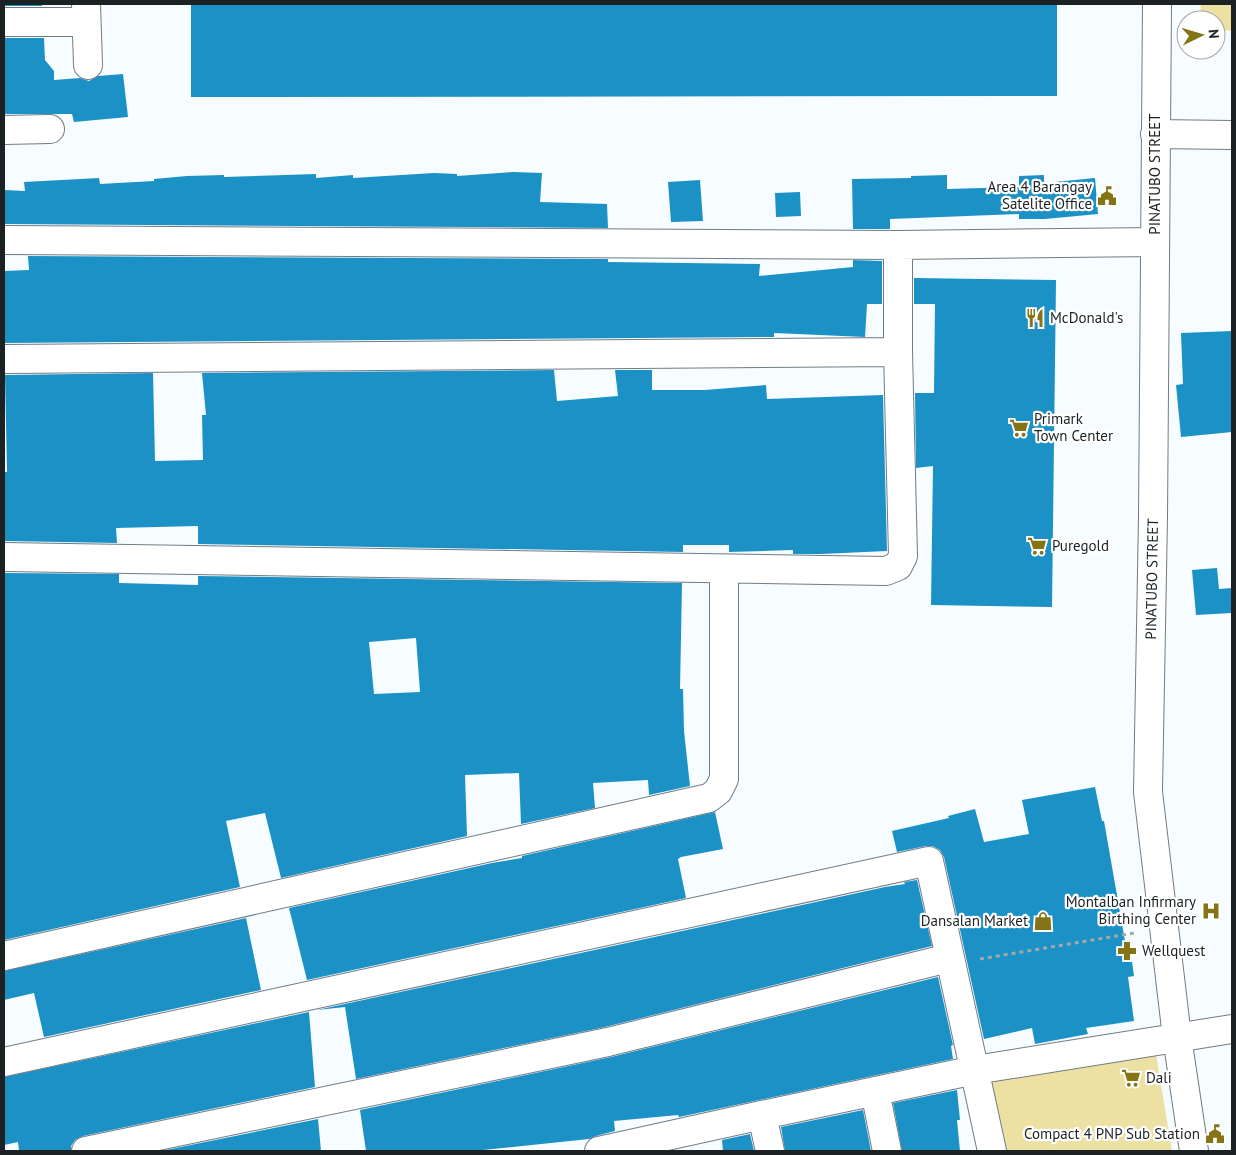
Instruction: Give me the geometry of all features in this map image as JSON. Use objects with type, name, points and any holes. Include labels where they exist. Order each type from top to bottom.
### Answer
[{"type":"street","name":"PINATUBO STREET","points":[[1157,4],[1153,517],[1148,792],[1177,1037],[1194,1151]]},
{"type":"street","points":[[4,22],[86,13],[88,65]]},
{"type":"street","points":[[4,130],[50,129]]},
{"type":"street","points":[[1155,134],[1232,135]]},
{"type":"street","points":[[4,240],[898,246],[1155,242]]},
{"type":"street","points":[[4,557],[886,571],[898,566],[903,556],[898,352],[898,246]]},
{"type":"street","points":[[4,359],[898,352]]},
{"type":"street","points":[[4,956],[709,798],[718,791],[724,779],[724,569]]},
{"type":"street","points":[[4,1062],[929,861],[992,1151]]},
{"type":"street","points":[[86,1151],[608,1042],[950,961]]},
{"type":"street","points":[[598,1151],[660,1144],[762,1114],[975,1070],[1232,1029]]},
{"type":"street","points":[[875,1091],[887,1151]]},
{"type":"street","points":[[762,1114],[770,1151]]},
{"type":"path","points":[[950,961],[1165,928]]},
{"type":"shaded area","points":[[1201,4],[1232,4],[1232,31],[1226,31],[1226,10],[1201,10]]},
{"type":"shaded area","points":[[1156,1054],[1172,1151],[1005,1151],[992,1082]]},
{"type":"building","points":[[4,4],[42,4],[42,6],[4,6]]},
{"type":"building","points":[[191,4],[1057,4],[1057,96],[191,97]]},
{"type":"building","points":[[4,38],[44,38],[45,60],[54,71],[54,80],[80,78],[89,81],[98,76],[123,74],[128,117],[74,122],[72,114],[4,114]]},
{"type":"building","points":[[513,172],[542,173],[540,202],[607,204],[608,228],[4,224],[4,190],[25,191],[24,182],[99,178],[100,184],[154,181],[154,179],[187,176],[224,175],[224,177],[316,174],[316,178],[353,175],[353,178],[434,173],[457,174],[457,176]]},
{"type":"building","points":[[947,175],[947,189],[1019,187],[1019,176],[1044,175],[1044,183],[1095,178],[1098,214],[1045,219],[1019,219],[1019,214],[890,219],[890,229],[853,229],[852,179]]},
{"type":"building","points":[[700,180],[703,221],[671,222],[668,182]]},
{"type":"building","points":[[800,192],[801,216],[776,217],[775,193]]},
{"type":"building","points":[[28,256],[608,259],[608,262],[760,264],[759,276],[853,267],[853,260],[882,261],[882,304],[867,304],[865,337],[774,333],[774,337],[4,343],[4,271],[29,270]]},
{"type":"building","points":[[914,278],[1056,280],[1052,607],[931,605],[933,466],[916,468],[915,393],[934,393],[935,304],[914,304]]},
{"type":"building","points":[[1232,331],[1232,432],[1181,437],[1176,385],[1183,384],[1181,333]]},
{"type":"building","points":[[554,370],[557,401],[618,396],[615,370],[652,370],[652,390],[705,390],[766,385],[767,399],[883,395],[887,551],[821,554],[793,554],[793,550],[729,552],[729,545],[683,545],[683,552],[198,544],[198,526],[116,528],[117,543],[4,541],[4,472],[7,472],[5,375],[153,373],[155,461],[203,460],[202,415],[206,415],[202,373]]},
{"type":"building","points":[[1217,568],[1219,589],[1232,588],[1232,613],[1196,615],[1192,570]]},
{"type":"building","points":[[4,573],[119,574],[119,583],[198,585],[198,576],[682,583],[680,689],[683,689],[684,731],[690,786],[649,795],[648,780],[593,783],[595,808],[521,824],[519,773],[465,775],[467,836],[281,878],[265,813],[226,821],[240,887],[4,940]],"holes":[[[416,638],[420,692],[374,694],[369,642]]]},
{"type":"building","name":"Dansalan Market","points":[[1095,787],[1102,821],[1104,821],[1125,941],[1129,940],[1134,976],[1128,977],[1134,1021],[1086,1028],[1088,1034],[1035,1044],[1032,1028],[984,1039],[944,857],[940,850],[933,846],[897,852],[892,831],[949,818],[948,816],[975,809],[984,842],[1029,834],[1022,800]]},
{"type":"building","points":[[715,812],[723,849],[678,859],[686,898],[307,980],[289,908],[522,858],[522,856]]},
{"type":"building","points":[[917,880],[932,946],[605,1027],[356,1079],[345,1007],[317,1010],[905,884],[904,882]]},
{"type":"building","points":[[246,918],[261,990],[44,1037],[34,993],[4,1000],[4,971]]},
{"type":"building","points":[[938,977],[953,1045],[951,1046],[953,1059],[679,1117],[678,1115],[614,1121],[615,1131],[589,1139],[473,1151],[366,1151],[360,1110],[611,1057]]},
{"type":"building","points":[[309,1012],[315,1087],[83,1136],[75,1140],[71,1146],[71,1151],[19,1151],[18,1142],[4,1145],[4,1077]]},
{"type":"building","points":[[957,1090],[960,1120],[957,1120],[960,1151],[902,1151],[893,1103]]},
{"type":"building","points":[[863,1110],[871,1151],[785,1151],[781,1127]]},
{"type":"building","points":[[318,1119],[321,1151],[161,1151]]},
{"type":"building","points":[[750,1134],[754,1151],[723,1151],[722,1140]]},
{"type":"place","name":"Area 4 Barangay Satelite Office","points":[[1107,196]]},
{"type":"place","name":"McDonald's","points":[[1035,318]]},
{"type":"place","name":"Primark Town Center","points":[[1019,428]]},
{"type":"place","name":"Puregold","points":[[1037,546]]},
{"type":"place","name":"Montalban Infirmary Birthing Center","points":[[1211,911]]},
{"type":"place","name":"Dansalan Market","points":[[1043,921]]},
{"type":"place","name":"Wellquest","points":[[1127,951]]},
{"type":"place","name":"Dali","points":[[1131,1078]]},
{"type":"place","name":"Compact 4 PNP Sub Station","points":[[1215,1134]]}]
